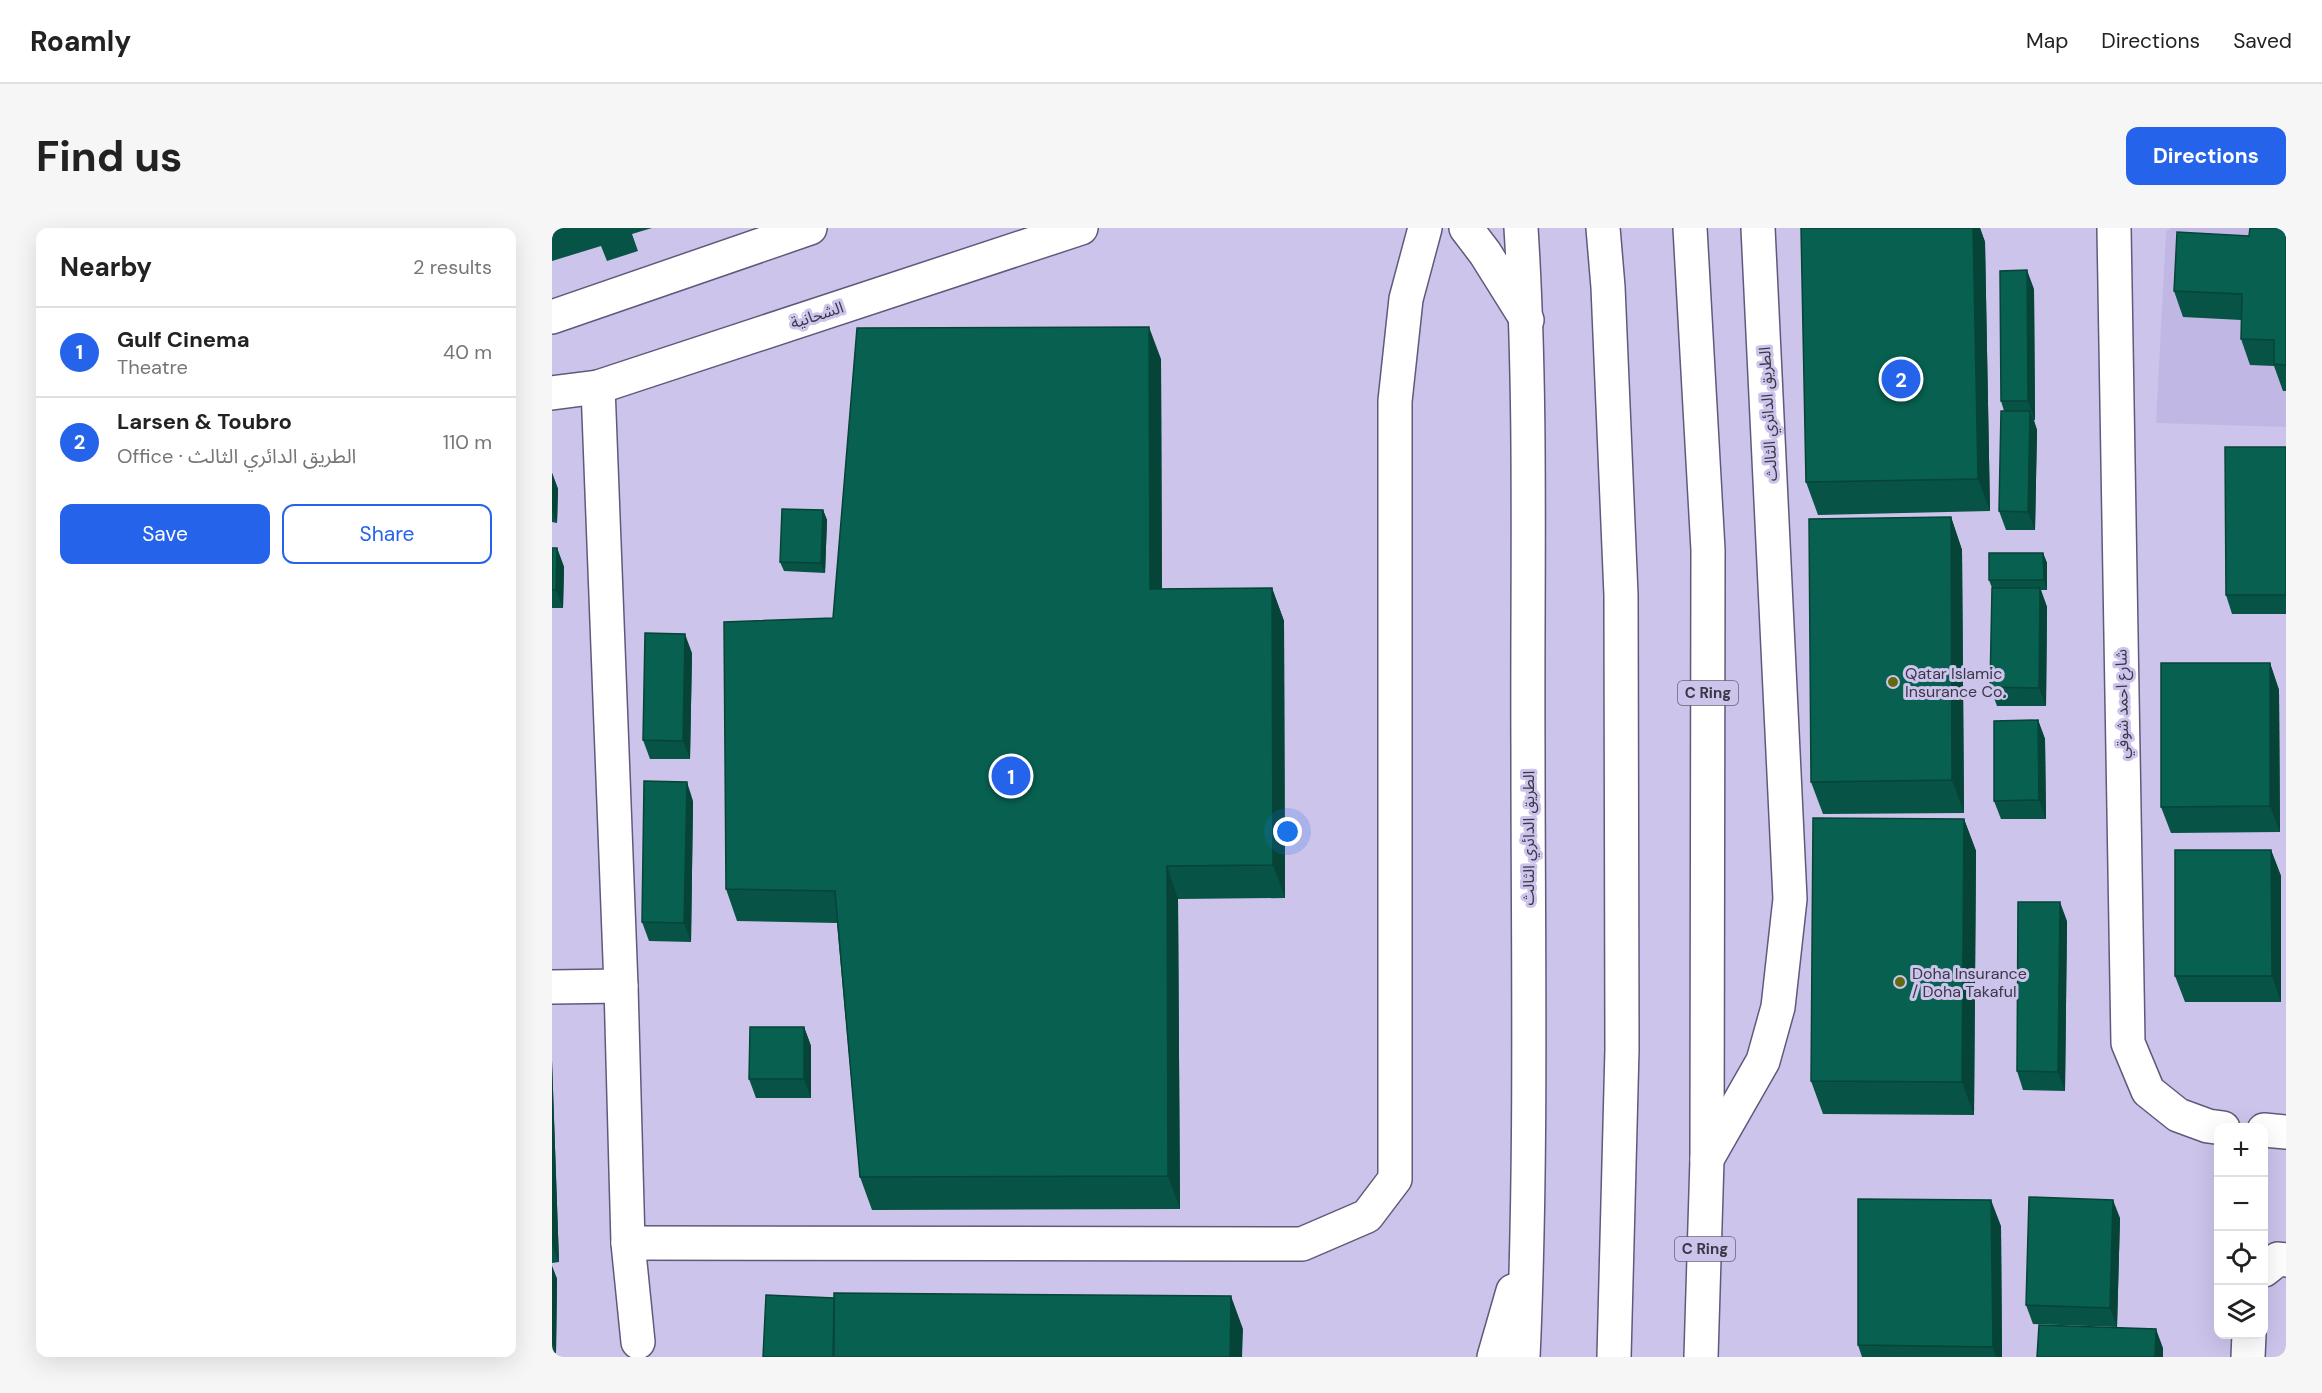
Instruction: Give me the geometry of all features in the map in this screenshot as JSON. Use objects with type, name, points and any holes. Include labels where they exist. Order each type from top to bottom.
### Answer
[{"type":"main road","points":[[552,317],[810,228]]},
{"type":"main road","name":"الشحانية","points":[[552,393],[598,387],[1079,228]]},
{"type":"main road","points":[[628,1243],[1302,1244],[1367,1216],[1395,1179],[1395,401],[1406,299],[1425,228]]},
{"type":"main road","points":[[1466,228],[1527,320]]},
{"type":"main road","name":"الطريق الدائري الثالث","points":[[1521,228],[1527,320],[1528,1234],[1523,1357]]},
{"type":"main road","points":[[1603,228],[1608,287],[1622,595],[1622,1049],[1614,1357]]},
{"type":"main road","name":"الطريق الدائري الثالث","points":[[1690,228],[1708,550],[1707,1159],[1703,1351]]},
{"type":"main road","name":"الطريق الدائري الثالث","points":[[1707,1159],[1763,1061],[1778,1007],[1790,899],[1758,228]]},
{"type":"main road","name":"شارع احمد شوقي","points":[[2114,228],[2128,1042],[2148,1091],[2178,1116],[2214,1127]]},
{"type":"main road","points":[[598,387],[621,986],[628,1243],[638,1342]]},
{"type":"main road","points":[[552,987],[621,986]]},
{"type":"main road","points":[[2268,1130],[2286,1132]]},
{"type":"main road","points":[[1494,1357],[1528,1234]]},
{"type":"main road","points":[[2268,1266],[2277,1259],[2286,1260]]},
{"type":"main road","points":[[2248,1357],[2249,1339]]},
{"type":"shaded area","points":[[2171,228],[2286,228],[2286,427],[2156,423],[2166,232]]},
{"type":"building","points":[[1801,228],[1973,228],[1978,479],[1806,482]]},
{"type":"building","points":[[2250,228],[2286,228],[2286,365],[2274,364],[2274,340],[2241,339],[2242,294],[2174,291],[2177,232],[2249,236]]},
{"type":"building","points":[[2027,270],[2028,401],[2001,401],[2000,271]]},
{"type":"building","points":[[1149,327],[1150,589],[1272,588],[1273,865],[1167,866],[1168,1176],[860,1177],[835,891],[726,889],[724,622],[833,618],[857,328]]},
{"type":"building","points":[[2001,411],[2030,411],[2028,512],[1999,511]]},
{"type":"building","points":[[2225,447],[2286,447],[2286,595],[2226,595]]},
{"type":"building","points":[[782,509],[823,510],[821,563],[780,562]]},
{"type":"building","name":"Qatar Islamic Insurance Co.","points":[[1951,517],[1952,780],[1811,782],[1809,519]]},
{"type":"building","points":[[552,548],[557,548],[556,590],[552,590]]},
{"type":"building","points":[[1989,553],[2043,553],[2044,580],[1989,580]]},
{"type":"building","points":[[1992,588],[2040,588],[2039,688],[1990,687]]},
{"type":"building","points":[[645,633],[685,634],[683,741],[643,740]]},
{"type":"building","points":[[2161,663],[2270,663],[2270,806],[2161,807]]},
{"type":"building","points":[[2038,720],[2039,800],[1994,801],[1994,721]]},
{"type":"building","points":[[644,781],[687,782],[684,923],[642,922]]},
{"type":"building","name":"Doha Insurance / Doha Takaful","points":[[1813,818],[1964,819],[1962,1082],[1811,1081]]},
{"type":"building","points":[[2175,850],[2271,850],[2272,976],[2175,976]]},
{"type":"building","points":[[2018,902],[2060,902],[2058,1072],[2017,1071]]},
{"type":"building","points":[[750,1027],[804,1027],[804,1079],[749,1079]]},
{"type":"building","points":[[2029,1197],[2113,1200],[2110,1308],[2026,1305]]},
{"type":"building","points":[[1858,1199],[1991,1200],[1993,1347],[1858,1345]]},
{"type":"building","points":[[834,1293],[1231,1296],[1230,1357],[834,1357]]},
{"type":"building","points":[[766,1295],[834,1298],[833,1357],[763,1357]]},
{"type":"building","points":[[2039,1325],[2156,1329],[2155,1357],[2037,1357]]},
{"type":"place","name":"Larsen & Toubro","points":[[1901,379]]},
{"type":"place","name":"Qatar Islamic Insurance Co.","points":[[1893,682]]},
{"type":"place","name":"Gulf Cinema","points":[[1011,776]]},
{"type":"place","name":"Doha Insurance / Doha Takaful","points":[[1900,982]]}]
